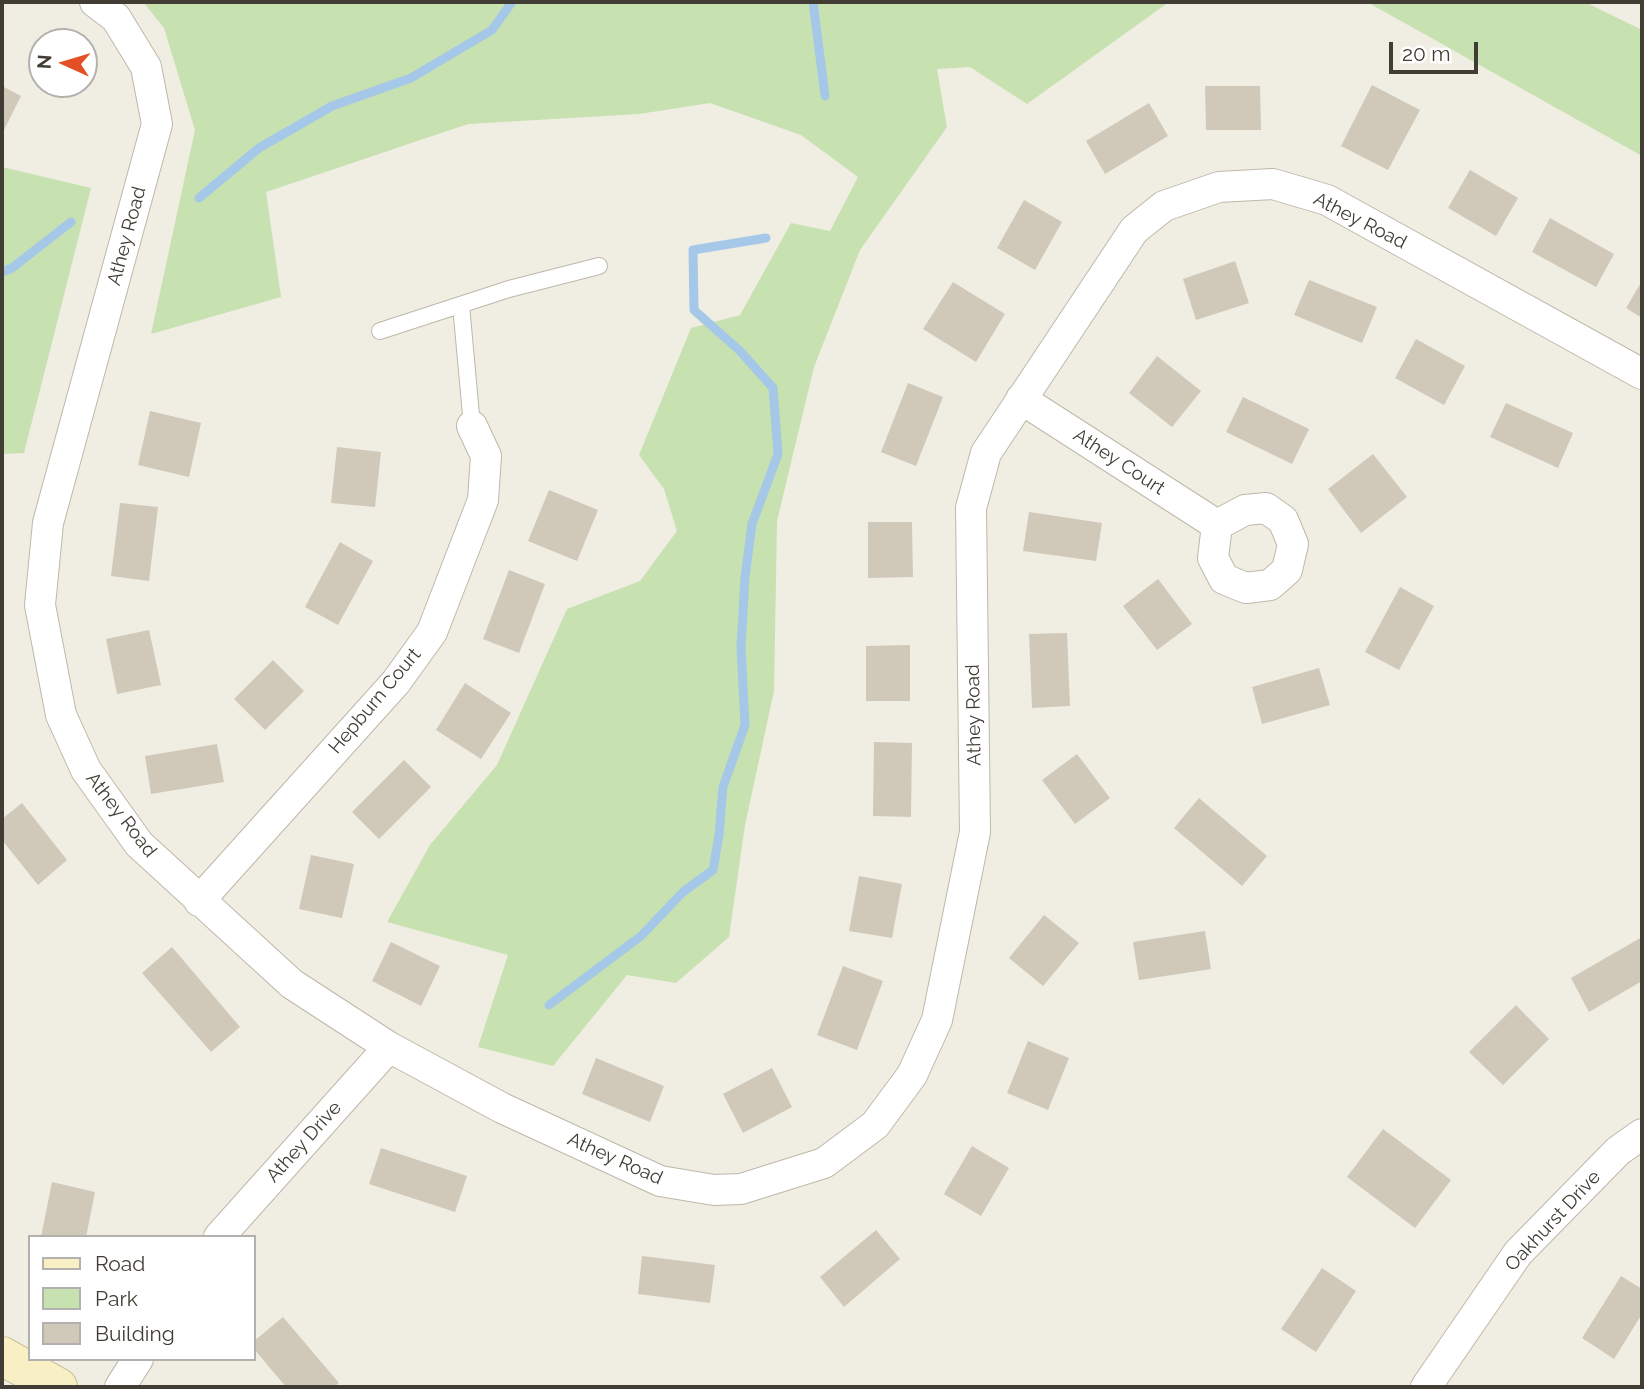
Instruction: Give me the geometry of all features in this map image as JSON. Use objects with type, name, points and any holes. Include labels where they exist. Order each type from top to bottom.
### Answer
[{"type":"main road","points":[[2,1356],[58,1387]]},
{"type":"street","name":"Athey Road","points":[[95,2],[116,18],[146,67],[157,124],[48,523],[40,605],[61,715],[86,769],[139,844],[292,984],[389,1047],[502,1108],[660,1181],[714,1191],[741,1189],[824,1163],[875,1125],[912,1075],[937,1020],[975,832],[971,508],[986,453],[1135,230],[1164,206],[1219,187],[1273,184],[1327,200],[1642,374]]},
{"type":"street","name":"Athey Court","points":[[1021,399],[1217,525]]},
{"type":"street","name":"Hepburn Court","points":[[200,901],[396,682],[432,632],[483,500],[486,456],[472,426]]},
{"type":"street","name":"Athey Drive","points":[[221,1235],[389,1047]]},
{"type":"street","name":"Oakhurst Drive","points":[[1426,1387],[1518,1252],[1618,1151],[1642,1134]]},
{"type":"street","points":[[120,1387],[137,1361]]},
{"type":"lane","points":[[380,331],[509,289],[599,265]]},
{"type":"lane","points":[[461,305],[472,426]]},
{"type":"green space","points":[[143,2],[1169,2],[1027,104],[970,67],[937,69],[947,127],[860,250],[814,367],[777,521],[774,691],[745,825],[729,937],[676,983],[627,975],[553,1066],[478,1047],[508,955],[387,922],[430,845],[497,765],[567,609],[640,581],[677,531],[664,489],[639,455],[691,328],[740,315],[791,223],[830,231],[858,177],[801,135],[710,103],[639,114],[468,124],[266,192],[281,297],[151,334],[195,130],[164,28]]},
{"type":"green space","points":[[1367,2],[1585,2],[1642,30],[1642,156]]},
{"type":"green space","points":[[2,167],[91,188],[24,453],[2,454]]},
{"type":"building","points":[[1372,85],[1420,110],[1388,170],[1341,146]]},
{"type":"building","points":[[2,86],[21,96],[2,134]]},
{"type":"building","points":[[1205,86],[1260,86],[1261,130],[1206,130]]},
{"type":"building","points":[[1149,103],[1168,136],[1105,174],[1086,141]]},
{"type":"building","points":[[1470,170],[1518,198],[1496,236],[1448,208]]},
{"type":"building","points":[[1024,200],[1062,222],[1035,270],[997,248]]},
{"type":"building","points":[[1550,218],[1614,254],[1596,287],[1532,252]]},
{"type":"building","points":[[1235,261],[1249,303],[1196,320],[1183,279]]},
{"type":"building","points":[[1309,280],[1377,307],[1362,343],[1294,315]]},
{"type":"building","points":[[1642,281],[1642,318],[1626,308]]},
{"type":"building","points":[[953,282],[1005,314],[976,362],[923,329]]},
{"type":"building","points":[[1416,339],[1465,366],[1444,405],[1395,378]]},
{"type":"building","points":[[1157,356],[1201,391],[1172,427],[1129,393]]},
{"type":"building","points":[[908,383],[943,397],[916,466],[881,452]]},
{"type":"building","points":[[1243,397],[1309,429],[1292,464],[1226,432]]},
{"type":"building","points":[[1506,403],[1573,433],[1558,468],[1490,437]]},
{"type":"building","points":[[150,411],[201,423],[189,477],[138,465]]},
{"type":"building","points":[[337,447],[381,452],[375,507],[331,503]]},
{"type":"building","points":[[1373,454],[1407,497],[1361,533],[1328,489]]},
{"type":"building","points":[[549,490],[598,510],[577,561],[528,541]]},
{"type":"building","points":[[120,503],[158,507],[149,581],[111,576]]},
{"type":"building","points":[[1029,512],[1102,523],[1096,561],[1023,551]]},
{"type":"building","points":[[868,522],[912,522],[913,577],[868,578]]},
{"type":"building","points":[[340,542],[373,561],[338,625],[305,607]]},
{"type":"building","points":[[509,570],[545,584],[519,653],[483,639]]},
{"type":"building","points":[[1158,579],[1192,624],[1157,650],[1123,606]]},
{"type":"building","points":[[1400,587],[1434,606],[1399,670],[1365,652]]},
{"type":"building","points":[[149,630],[161,685],[117,694],[106,639]]},
{"type":"building","points":[[1067,633],[1070,706],[1032,708],[1029,634]]},
{"type":"building","points":[[910,645],[910,701],[866,701],[866,646]]},
{"type":"building","points":[[273,660],[304,691],[265,730],[234,699]]},
{"type":"building","points":[[1319,668],[1330,705],[1262,724],[1252,687]]},
{"type":"building","points":[[465,683],[511,713],[481,759],[436,730]]},
{"type":"building","points":[[874,742],[912,743],[911,817],[873,816]]},
{"type":"building","points":[[217,744],[224,782],[151,794],[145,756]]},
{"type":"building","points":[[1077,754],[1110,798],[1075,824],[1042,780]]},
{"type":"building","points":[[404,760],[431,787],[379,839],[352,812]]},
{"type":"building","points":[[1199,798],[1267,856],[1242,886],[1174,828]]},
{"type":"building","points":[[22,803],[67,860],[38,885],[2,840],[2,819]]},
{"type":"building","points":[[311,855],[354,864],[342,918],[299,909]]},
{"type":"building","points":[[859,876],[902,884],[892,938],[849,931]]},
{"type":"building","points":[[1044,915],[1079,943],[1043,986],[1009,958]]},
{"type":"building","points":[[1205,931],[1211,969],[1139,980],[1133,942]]},
{"type":"building","points":[[1642,937],[1642,981],[1589,1012],[1571,978]]},
{"type":"building","points":[[391,942],[440,966],[421,1006],[372,981]]},
{"type":"building","points":[[172,947],[240,1027],[211,1052],[142,973]]},
{"type":"building","points":[[843,966],[883,981],[857,1050],[817,1035]]},
{"type":"building","points":[[1516,1005],[1549,1039],[1503,1085],[1469,1052]]},
{"type":"building","points":[[1028,1041],[1069,1058],[1048,1110],[1007,1093]]},
{"type":"building","points":[[596,1058],[664,1086],[650,1122],[582,1094]]},
{"type":"building","points":[[772,1068],[792,1107],[743,1133],[723,1094]]},
{"type":"building","points":[[1383,1129],[1451,1180],[1415,1228],[1347,1177]]},
{"type":"building","points":[[972,1146],[1009,1168],[981,1216],[944,1194]]},
{"type":"building","points":[[381,1148],[467,1176],[455,1212],[369,1184]]},
{"type":"building","points":[[52,1182],[95,1192],[86,1235],[41,1235]]},
{"type":"building","points":[[876,1230],[900,1259],[844,1307],[820,1277]]},
{"type":"building","points":[[642,1256],[715,1265],[710,1303],[638,1294]]},
{"type":"building","points":[[1322,1268],[1356,1291],[1316,1352],[1281,1329]]},
{"type":"building","points":[[1621,1276],[1642,1289],[1642,1314],[1614,1359],[1582,1338]]},
{"type":"building","points":[[283,1317],[339,1383],[334,1387],[286,1387],[256,1351],[256,1339]]},
{"type":"waterway","points":[[199,198],[259,148],[332,106],[411,78],[492,30],[512,2]]},
{"type":"waterway","points":[[813,2],[825,96]]},
{"type":"waterway","points":[[2,272],[12,268],[71,222]]},
{"type":"waterway","points":[[549,1005],[641,936],[683,892],[713,870],[723,787],[745,725],[741,647],[745,577],[752,524],[778,454],[773,388],[740,351],[694,310],[693,250],[766,238]]}]
